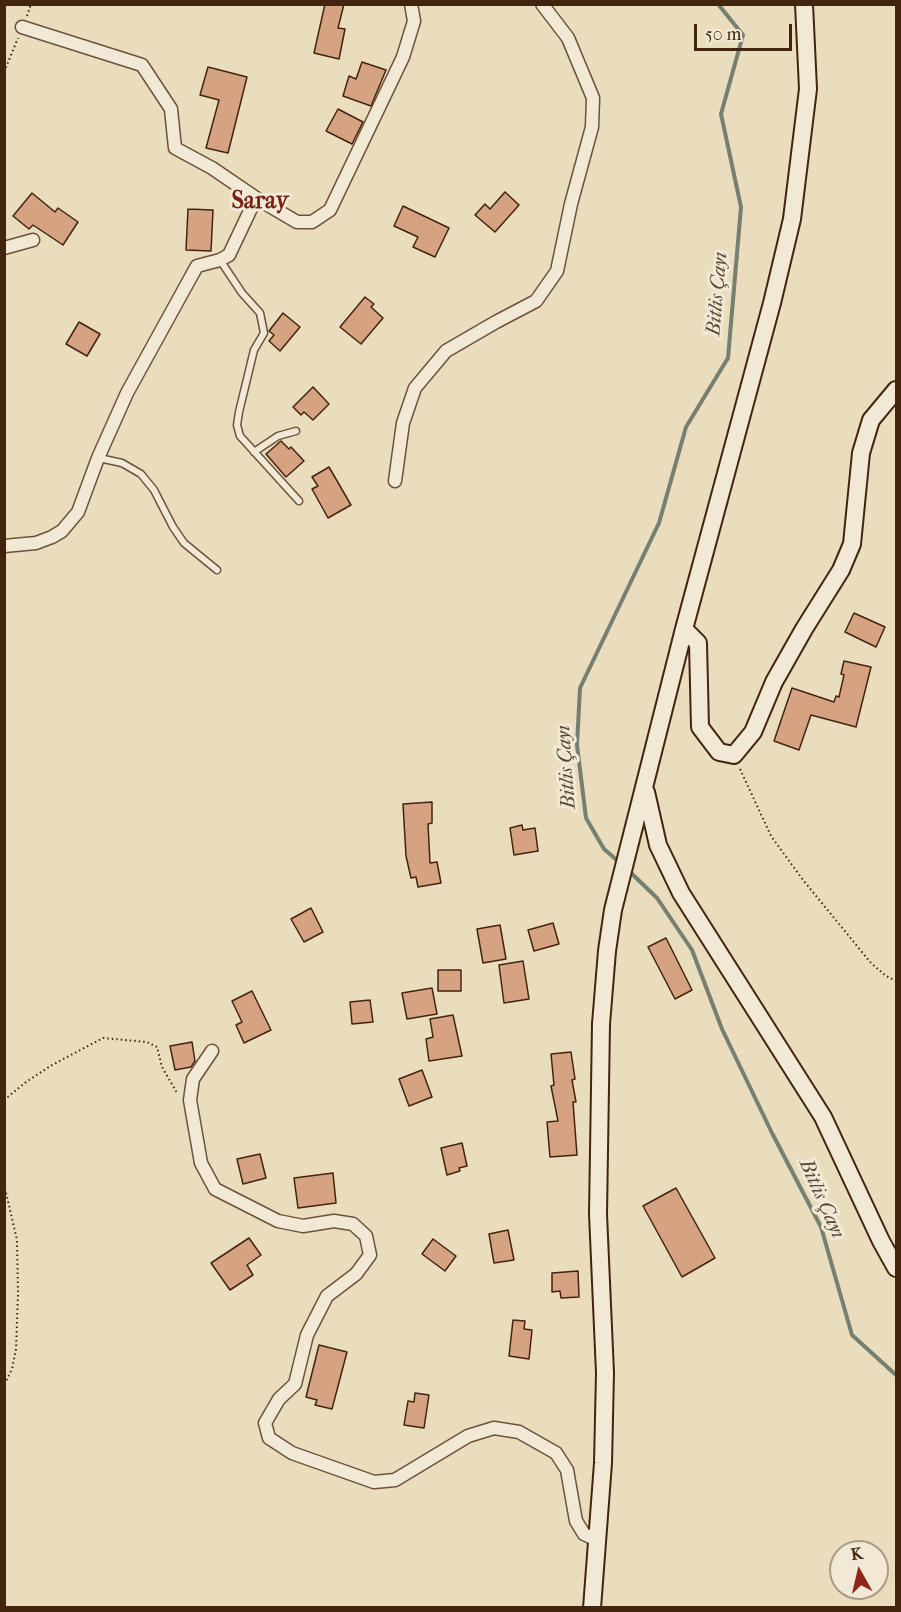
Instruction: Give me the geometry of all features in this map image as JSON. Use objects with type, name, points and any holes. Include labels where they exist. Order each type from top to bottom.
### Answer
[{"type":"main road","points":[[592,1608],[603,1463],[605,1374],[598,1214],[601,1024],[613,910],[792,219],[807,89],[804,4]]},
{"type":"main road","points":[[684,629],[698,643],[700,727],[719,752],[734,755],[753,732],[774,682],[841,570],[852,544],[861,453],[871,420],[897,390]]},
{"type":"main road","points":[[645,788],[658,845],[681,893],[823,1117],[881,1241],[897,1268]]},
{"type":"street","points":[[22,27],[142,65],[171,109],[176,148],[297,222],[312,222],[330,210],[403,57],[414,21],[411,4]]},
{"type":"street","points":[[395,481],[403,423],[415,388],[446,351],[536,301],[557,271],[571,204],[592,127],[593,98],[568,38],[542,4]]},
{"type":"street","points":[[4,546],[36,543],[52,537],[62,531],[78,512],[98,458],[128,393],[197,266],[220,260],[229,255],[256,198]]},
{"type":"street","points":[[4,248],[33,240]]},
{"type":"street","points":[[212,1052],[193,1079],[190,1100],[201,1163],[215,1189],[278,1221],[303,1226],[334,1221],[353,1224],[366,1236],[370,1255],[356,1274],[327,1296],[307,1335],[295,1384],[279,1400],[265,1423],[269,1438],[292,1453],[374,1482],[395,1480],[468,1436],[494,1428],[519,1432],[556,1453],[567,1470],[576,1521],[585,1534],[597,1540]]},
{"type":"lane","points":[[220,260],[242,293],[255,307],[263,323],[264,333],[254,350],[237,425],[240,436],[299,501]]},
{"type":"lane","points":[[254,452],[278,436],[297,431]]},
{"type":"lane","points":[[98,458],[122,463],[141,474],[154,490],[184,543],[217,570]]},
{"type":"path","points":[[734,755],[771,836],[803,880],[871,963],[886,976],[897,981]]},
{"type":"path","points":[[4,1100],[52,1065],[103,1038],[147,1042],[157,1047],[162,1067],[172,1087],[180,1096],[190,1100]]},
{"type":"path","points":[[4,1184],[17,1240],[18,1293],[16,1349],[12,1370],[4,1385]]},
{"type":"building","points":[[325,4],[344,4],[338,28],[345,29],[339,59],[314,53]]},
{"type":"building","points":[[362,62],[386,70],[371,106],[343,96],[349,76],[356,79]]},
{"type":"building","points":[[208,67],[247,77],[228,153],[206,148],[219,100],[200,95]]},
{"type":"building","points":[[338,109],[363,122],[352,144],[326,131]]},
{"type":"building","points":[[505,192],[519,205],[495,232],[475,215],[485,204],[490,209]]},
{"type":"building","points":[[32,193],[55,212],[58,208],[78,222],[63,245],[33,225],[29,229],[13,216]]},
{"type":"building","points":[[403,206],[449,228],[435,257],[413,247],[418,237],[394,226]]},
{"type":"building","points":[[188,209],[213,210],[211,251],[186,250]]},
{"type":"building","points":[[365,297],[374,304],[371,307],[383,318],[361,344],[340,327]]},
{"type":"building","points":[[283,313],[300,327],[280,351],[269,341],[274,335],[269,331]]},
{"type":"building","points":[[79,322],[100,334],[87,356],[66,344]]},
{"type":"building","points":[[313,387],[329,404],[313,420],[304,412],[301,415],[293,407]]},
{"type":"building","points":[[281,441],[289,449],[291,447],[304,461],[286,477],[266,454]]},
{"type":"building","points":[[329,467],[351,505],[328,518],[312,489],[318,486],[312,477]]},
{"type":"building","points":[[854,613],[885,627],[876,647],[845,632]]},
{"type":"building","points":[[844,661],[871,667],[856,727],[811,715],[799,750],[774,741],[792,688],[834,702],[836,696],[839,697],[844,675],[841,674]]},
{"type":"building","points":[[432,802],[432,823],[428,824],[430,863],[437,862],[441,883],[418,887],[416,877],[411,878],[406,856],[403,804]]},
{"type":"building","points":[[522,825],[523,830],[535,828],[538,851],[514,855],[510,828]]},
{"type":"building","points":[[311,908],[323,932],[304,942],[291,919]]},
{"type":"building","points":[[553,923],[559,944],[534,951],[528,930]]},
{"type":"building","points":[[500,925],[506,959],[483,963],[477,929]]},
{"type":"building","points":[[666,938],[692,990],[675,999],[648,947]]},
{"type":"building","points":[[523,961],[529,999],[504,1003],[499,965]]},
{"type":"building","points":[[438,970],[461,970],[461,991],[438,991]]},
{"type":"building","points":[[432,988],[437,1014],[407,1019],[402,993]]},
{"type":"building","points":[[252,991],[271,1030],[244,1043],[236,1025],[242,1022],[232,1001]]},
{"type":"building","points":[[370,1000],[373,1022],[352,1024],[350,1002]]},
{"type":"building","points":[[453,1015],[462,1056],[429,1061],[426,1039],[433,1037],[430,1019]]},
{"type":"building","points":[[192,1042],[195,1061],[191,1067],[175,1070],[170,1046]]},
{"type":"building","points":[[571,1052],[575,1079],[572,1080],[576,1102],[573,1102],[577,1155],[550,1157],[547,1122],[558,1121],[551,1086],[554,1085],[551,1054]]},
{"type":"building","points":[[422,1070],[432,1097],[409,1106],[399,1079]]},
{"type":"building","points":[[462,1143],[467,1166],[447,1175],[441,1148]]},
{"type":"building","points":[[260,1154],[266,1178],[243,1184],[237,1159]]},
{"type":"building","points":[[333,1173],[336,1203],[298,1208],[294,1178]]},
{"type":"building","points":[[676,1188],[715,1258],[682,1277],[643,1206]]},
{"type":"building","points":[[508,1230],[514,1260],[494,1263],[489,1234]]},
{"type":"building","points":[[249,1238],[261,1255],[247,1265],[253,1275],[230,1290],[211,1263]]},
{"type":"building","points":[[433,1239],[456,1256],[445,1271],[422,1254]]},
{"type":"building","points":[[578,1271],[579,1297],[561,1298],[560,1291],[552,1292],[552,1273]]},
{"type":"building","points":[[513,1320],[525,1321],[524,1329],[532,1330],[529,1359],[509,1356]]},
{"type":"building","points":[[319,1345],[347,1352],[332,1409],[315,1405],[317,1400],[306,1397]]},
{"type":"building","points":[[415,1393],[429,1395],[424,1428],[404,1425],[408,1401],[414,1402]]},
{"type":"waterway","name":"Bitlis Çayı","points":[[619,862],[604,849],[586,818],[577,745],[580,688],[659,523],[686,427],[728,358],[741,207],[721,114],[743,35],[718,4]]},
{"type":"waterway","name":"Bitlis Çayı","points":[[629,871],[657,898],[692,950],[722,1029],[821,1227],[852,1335],[896,1375]]},
{"type":"district","name":"Saray","points":[[260,202]]}]
